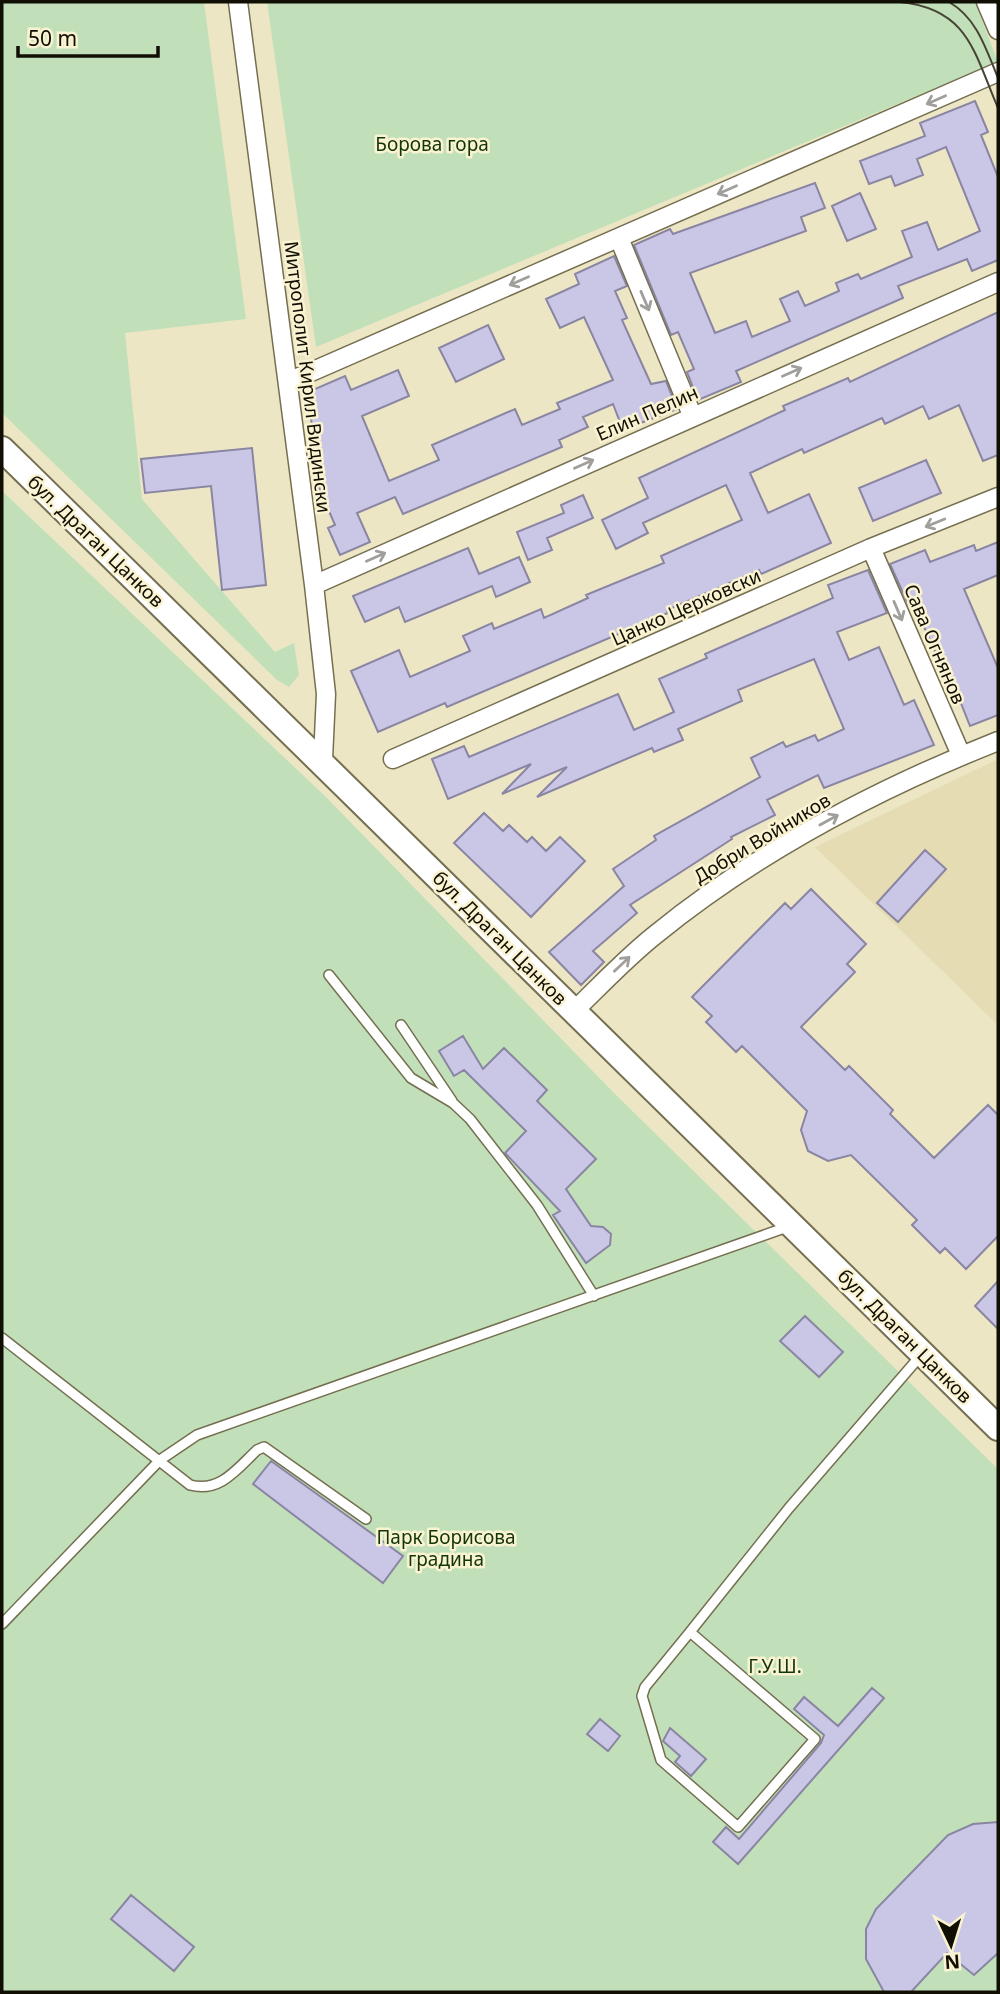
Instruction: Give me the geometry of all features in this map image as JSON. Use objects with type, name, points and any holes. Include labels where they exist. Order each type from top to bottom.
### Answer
[{"type":"street","name":"Митрополит Кирил Видински","points":[[237,2],[314,585],[326,694],[323,759]]},
{"type":"street","points":[[986,2],[998,30]]},
{"type":"street","points":[[288,382],[998,72]]},
{"type":"street","points":[[619,238],[692,415]]},
{"type":"street","name":"Елин Пелин","points":[[314,585],[692,415],[998,282]]},
{"type":"street","name":"бул. Драган Цанков","points":[[2,449],[323,759],[573,1012],[998,1428]]},
{"type":"street","name":"Цанко Церковски","points":[[393,759],[871,548],[998,497]]},
{"type":"street","name":"Сава Огнянов","points":[[871,548],[961,755]]},
{"type":"street","name":"Добри Войников","points":[[573,1012],[654,935],[736,877],[833,817],[961,755],[998,741]]},
{"type":"lane","points":[[329,975],[411,1077],[453,1103],[470,1119],[537,1205],[594,1296]]},
{"type":"lane","points":[[401,1025],[453,1103]]},
{"type":"lane","points":[[2,1624],[160,1460],[197,1435],[792,1225]]},
{"type":"lane","points":[[2,1338],[190,1485],[202,1488],[216,1485],[264,1447],[366,1519]]},
{"type":"lane","points":[[690,1632],[814,1740],[738,1827],[661,1760],[642,1696],[645,1687],[800,1496],[923,1353]]},
{"type":"shaded area","points":[[998,759],[998,1025],[815,847]]},
{"type":"green space","points":[[2,2],[204,2],[246,319],[125,333],[142,499],[275,652],[294,643],[299,675],[289,687],[277,680],[2,413]]},
{"type":"green space","name":"Борова гора","points":[[267,2],[975,2],[998,62],[316,347]]},
{"type":"green space","name":"Парк Борисова градина","points":[[2,491],[325,796],[614,1093],[998,1469],[998,1992],[2,1992]]},
{"type":"building","points":[[975,101],[988,132],[981,135],[998,177],[998,260],[972,271],[967,259],[898,286],[903,298],[736,371],[741,382],[698,400],[687,372],[694,369],[678,332],[671,335],[634,245],[670,229],[673,234],[815,183],[825,208],[801,217],[806,231],[690,273],[715,333],[746,321],[752,337],[790,321],[780,299],[798,291],[805,306],[839,291],[836,283],[858,274],[861,279],[912,257],[902,231],[927,222],[938,250],[980,231],[946,147],[917,159],[923,175],[895,186],[891,176],[869,184],[860,161],[925,136],[920,123]]},
{"type":"building","points":[[860,193],[876,229],[847,241],[832,206]]},
{"type":"building","points":[[614,256],[627,286],[615,291],[627,318],[622,320],[651,384],[666,381],[677,409],[623,430],[613,404],[583,417],[588,427],[559,440],[562,447],[403,514],[395,497],[357,513],[370,542],[340,555],[328,528],[335,525],[319,488],[308,392],[345,376],[351,390],[398,370],[409,396],[362,416],[389,481],[439,460],[432,445],[515,409],[522,425],[560,409],[557,403],[613,380],[584,317],[560,328],[546,299],[579,284],[575,274]]},
{"type":"building","points":[[998,312],[998,455],[983,461],[959,405],[929,419],[923,406],[885,424],[882,418],[804,453],[802,449],[750,473],[768,513],[809,494],[831,543],[761,574],[759,570],[667,610],[668,613],[447,707],[445,703],[378,732],[351,671],[399,650],[410,677],[470,651],[463,636],[492,623],[494,629],[541,609],[544,618],[588,598],[586,595],[664,563],[661,556],[742,520],[726,485],[643,523],[648,533],[616,549],[602,520],[648,498],[639,478],[785,410],[783,406],[848,378],[850,382]]},
{"type":"building","points":[[488,325],[504,359],[456,382],[439,348]]},
{"type":"building","points":[[252,448],[266,585],[222,590],[211,486],[145,493],[141,459]]},
{"type":"building","points":[[926,460],[941,493],[873,521],[859,488]]},
{"type":"building","points":[[583,495],[593,518],[547,538],[552,550],[528,560],[517,532],[564,513],[561,505]]},
{"type":"building","points":[[998,542],[998,575],[964,589],[998,668],[998,715],[970,726],[945,663],[941,665],[921,620],[918,622],[910,603],[908,604],[890,564],[925,550],[930,562],[974,545],[976,551]]},
{"type":"building","points":[[468,548],[479,574],[519,557],[530,582],[496,597],[492,586],[405,622],[399,607],[365,622],[353,596]]},
{"type":"building","points":[[868,570],[887,613],[837,632],[849,660],[879,647],[904,705],[914,700],[934,745],[824,788],[818,775],[767,800],[775,815],[731,837],[732,839],[630,905],[637,913],[593,951],[604,962],[581,985],[549,952],[624,886],[613,869],[656,840],[654,836],[760,777],[751,758],[783,742],[786,747],[815,735],[818,741],[844,729],[814,659],[738,690],[742,701],[678,729],[683,740],[654,752],[652,748],[537,797],[567,767],[502,794],[531,764],[448,799],[432,759],[464,746],[469,757],[618,694],[634,730],[674,712],[659,679],[707,658],[705,654],[833,598],[828,585]]},
{"type":"building","points":[[484,813],[503,831],[509,825],[527,842],[532,837],[546,851],[560,837],[585,861],[531,917],[454,843]]},
{"type":"building","points":[[925,850],[946,869],[898,922],[877,903]]},
{"type":"building","points":[[811,889],[866,944],[847,964],[855,972],[801,1027],[845,1070],[849,1066],[893,1110],[890,1114],[934,1158],[988,1105],[998,1115],[998,1236],[966,1269],[945,1248],[940,1253],[912,1225],[917,1220],[851,1155],[828,1161],[808,1151],[801,1130],[807,1111],[742,1046],[736,1052],[706,1022],[712,1016],[692,997],[785,903],[791,909]]},
{"type":"building","points":[[463,1036],[483,1069],[504,1048],[547,1090],[537,1101],[596,1159],[566,1189],[591,1226],[603,1227],[611,1234],[610,1245],[586,1263],[553,1215],[560,1211],[505,1153],[526,1131],[464,1070],[454,1076],[439,1051]]},
{"type":"building","points":[[998,1281],[998,1329],[975,1306]]},
{"type":"building","points":[[805,1316],[843,1352],[819,1377],[780,1341]]},
{"type":"building","points":[[271,1461],[403,1556],[383,1583],[253,1484]]},
{"type":"building","points":[[872,1688],[884,1698],[738,1864],[713,1842],[726,1827],[739,1839],[821,1743],[824,1735],[794,1709],[804,1697],[838,1726]]},
{"type":"building","points":[[600,1719],[620,1736],[608,1751],[587,1734]]},
{"type":"building","points":[[670,1728],[706,1759],[691,1776],[675,1762],[680,1756],[663,1741]]},
{"type":"building","points":[[998,1822],[998,1953],[974,1975],[947,1953],[911,1992],[884,1992],[866,1959],[866,1929],[876,1909],[948,1835],[973,1824]]},
{"type":"building","points":[[131,1895],[194,1947],[174,1971],[111,1919]]},
{"type":"tram line","points":[[900,2],[923,6],[955,24],[975,52],[998,108]]},
{"type":"tram line","points":[[949,2],[974,25],[998,78]]},
{"type":"park label","name":"Г.У.Ш.","points":[[775,1666]]}]
